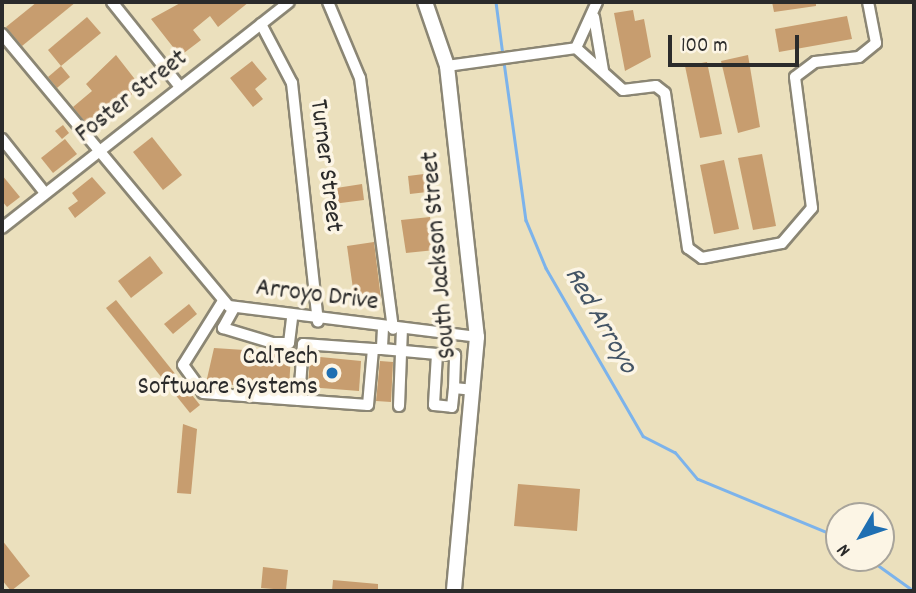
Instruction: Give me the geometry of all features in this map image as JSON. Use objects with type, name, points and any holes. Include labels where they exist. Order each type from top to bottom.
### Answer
[{"type":"main road","name":"South Jackson Street","points":[[425,2],[447,66],[477,337],[454,591]]},
{"type":"street","points":[[112,2],[180,87]]},
{"type":"street","points":[[328,2],[360,78],[393,329],[402,351],[399,406]]},
{"type":"street","points":[[576,48],[623,90],[656,86],[665,93],[688,248],[702,258],[782,243],[812,208],[795,78],[815,62],[859,57],[876,43],[868,2]]},
{"type":"street","name":"Foster Street","points":[[2,228],[284,4]]},
{"type":"street","points":[[576,48],[595,7]]},
{"type":"street","points":[[595,7],[604,73]]},
{"type":"street","name":"Turner Street","points":[[261,24],[292,83],[313,321],[303,344],[299,400]]},
{"type":"street","name":"Arroyo Drive","points":[[2,34],[223,301],[234,308],[313,321],[477,337]]},
{"type":"street","points":[[447,66],[576,48]]},
{"type":"street","points":[[2,139],[45,193]]},
{"type":"street","points":[[223,301],[183,365],[203,393],[368,405],[378,349],[393,329]]},
{"type":"street","points":[[223,328],[234,308]]},
{"type":"street","points":[[289,343],[292,318]]},
{"type":"street","points":[[210,321],[223,328],[289,343],[455,355],[452,407],[434,405],[437,354]]},
{"type":"street","points":[[357,348],[359,326]]},
{"type":"street","points":[[454,388],[474,390]]},
{"type":"building","points":[[37,2],[76,2],[22,46],[6,27]]},
{"type":"building","points":[[182,2],[249,2],[218,27],[210,16],[193,30],[201,40],[180,56],[151,19]]},
{"type":"building","points":[[772,2],[816,2],[816,6],[774,12]]},
{"type":"building","points":[[633,10],[635,21],[644,19],[651,57],[625,71],[614,13]]},
{"type":"building","points":[[847,16],[852,39],[779,52],[775,29]]},
{"type":"building","points":[[87,17],[101,33],[61,66],[48,50]]},
{"type":"building","points":[[116,55],[141,87],[90,128],[73,107],[92,91],[86,84]]},
{"type":"building","points":[[748,55],[760,127],[738,133],[721,61]]},
{"type":"building","points":[[252,61],[267,79],[255,89],[263,99],[253,107],[230,78]]},
{"type":"building","points":[[707,62],[722,134],[700,138],[685,66]]},
{"type":"building","points":[[61,66],[70,77],[57,88],[48,77]]},
{"type":"building","points":[[63,125],[69,133],[62,139],[55,131]]},
{"type":"building","points":[[152,137],[182,175],[163,190],[133,152]]},
{"type":"building","points":[[65,139],[77,154],[53,173],[41,158]]},
{"type":"building","points":[[762,154],[776,226],[753,230],[738,158]]},
{"type":"building","points":[[724,160],[739,229],[714,234],[700,165]]},
{"type":"building","points":[[424,174],[427,192],[410,194],[408,176]]},
{"type":"building","points":[[2,175],[20,197],[7,207],[2,201]]},
{"type":"building","points":[[92,177],[106,193],[75,218],[68,208],[78,201],[72,193]]},
{"type":"building","points":[[362,184],[364,200],[333,204],[330,189]]},
{"type":"building","points":[[430,217],[435,250],[406,253],[401,220]]},
{"type":"building","points":[[374,242],[381,299],[355,303],[347,246]]},
{"type":"building","points":[[150,256],[163,273],[131,298],[118,281]]},
{"type":"building","points":[[116,300],[200,405],[190,413],[106,308]]},
{"type":"building","points":[[189,304],[197,314],[173,334],[164,324]]},
{"type":"building","points":[[214,348],[291,353],[289,389],[206,383]]},
{"type":"building","name":"CalTech Software Systems","points":[[310,356],[361,361],[359,391],[308,387]]},
{"type":"building","points":[[380,361],[393,362],[391,402],[376,401]]},
{"type":"building","points":[[183,424],[197,429],[191,494],[177,493]]},
{"type":"building","points":[[518,484],[580,489],[577,531],[514,526]]},
{"type":"building","points":[[2,540],[30,576],[11,591],[2,580]]},
{"type":"building","points":[[263,567],[288,570],[286,590],[261,588]]},
{"type":"building","points":[[333,580],[378,584],[378,591],[332,591]]},
{"type":"waterway","name":"Red Arroyo","points":[[496,2],[503,55]]},
{"type":"waterway","name":"Red Arroyo","points":[[504,62],[526,220],[546,268],[643,436],[675,452],[698,479],[825,531]]},
{"type":"waterway","name":"Red Arroyo","points":[[888,572],[914,591]]},
{"type":"place","name":"CalTech Software Systems","points":[[332,373]]}]
